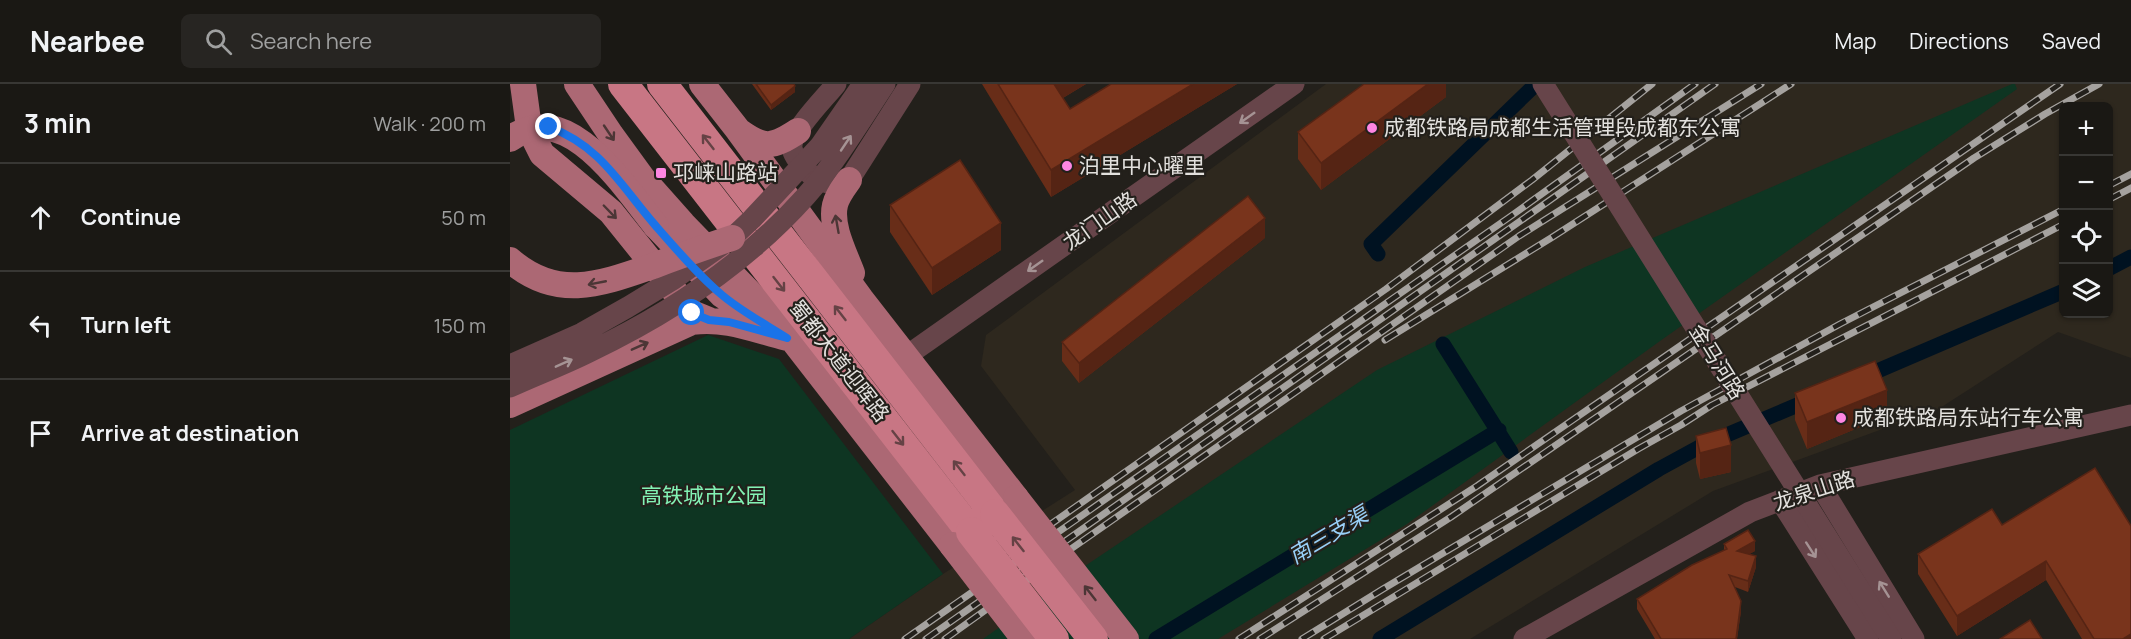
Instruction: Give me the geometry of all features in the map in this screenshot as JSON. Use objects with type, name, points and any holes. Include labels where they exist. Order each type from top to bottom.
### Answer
[{"type":"highway","name":"蜀都大道迎晖路","points":[[622,84],[962,538],[1054,639]]},
{"type":"highway","name":"蜀都大道迎晖路","points":[[662,84],[1005,506],[1094,639]]},
{"type":"main road","points":[[510,99],[518,84]]},
{"type":"main road","points":[[523,84],[529,128],[542,154],[611,212],[692,313],[709,320]]},
{"type":"main road","points":[[577,84],[643,179],[682,224],[781,325],[841,399]]},
{"type":"main road","name":"蜀都大道迎晖路","points":[[702,84],[905,357],[1005,506],[1126,639]]},
{"type":"main road","points":[[510,139],[533,127],[541,127],[558,130],[581,142],[610,170],[656,226],[722,295],[787,338],[962,538],[1024,639]]},
{"type":"main road","points":[[738,130],[756,143],[769,144],[782,142],[798,131]]},
{"type":"main road","points":[[849,180],[835,205],[835,217],[837,231],[861,299]]},
{"type":"main road","points":[[510,260],[535,278],[551,283],[569,286],[592,285],[619,278],[732,238]]},
{"type":"main road","points":[[510,405],[692,322],[709,320],[729,322],[787,338]]},
{"type":"street","points":[[836,84],[798,131],[792,150],[814,178],[824,183],[834,184],[849,180],[910,84]]},
{"type":"street","points":[[510,365],[582,333],[628,308],[732,238],[775,196],[820,146],[863,84]]},
{"type":"street","points":[[510,387],[590,352],[637,326],[685,298],[746,255],[806,195],[833,162],[885,84]]},
{"type":"street","name":"龙门山路","points":[[905,357],[1294,84]]},
{"type":"street","name":"金马河路","points":[[1543,84],[1891,639]]},
{"type":"street","name":"龙泉山路","points":[[1524,639],[1750,512],[1820,485],[2131,415]]},
{"type":"street","points":[[1820,485],[1914,639]]},
{"type":"street","points":[[1780,500],[1868,639]]},
{"type":"shaded area","points":[[1326,84],[2131,84],[2131,358],[2058,332],[1940,408],[1713,491],[1470,639],[849,639],[943,574],[1075,490],[981,366],[986,335]]},
{"type":"green space","points":[[2015,84],[2017,89],[1660,341],[1407,524],[1218,639],[983,639],[1088,564],[1377,370],[1585,267]]},
{"type":"green space","name":"高铁城市公园","points":[[708,335],[779,359],[943,574],[849,639],[510,639],[510,430]]},
{"type":"building","points":[[756,84],[794,84],[795,86],[771,105]]},
{"type":"building","points":[[998,84],[1054,84],[1070,109],[1111,84],[1193,84],[1051,170]]},
{"type":"building","points":[[1364,84],[1428,84],[1321,163],[1298,132]]},
{"type":"building","points":[[960,160],[1001,223],[932,268],[890,205]]},
{"type":"building","points":[[1248,196],[1265,218],[1079,363],[1062,342]]},
{"type":"building","points":[[1875,361],[1887,390],[1807,422],[1795,393]]},
{"type":"building","points":[[1726,428],[1731,445],[1700,453],[1696,436]]},
{"type":"building","points":[[2095,468],[2131,526],[2131,634],[2123,639],[2094,639],[2046,561],[1957,616],[1918,554],[1992,509],[2002,525]]},
{"type":"building","points":[[1748,530],[1755,541],[1737,551],[1756,556],[1748,581],[1729,575],[1741,601],[1736,639],[1661,639],[1637,599],[1692,565],[1727,549],[1724,544]]},
{"type":"building","points":[[2030,620],[2042,639],[2000,639]]},
{"type":"waterway","points":[[1378,254],[1371,244],[1536,84]]},
{"type":"waterway","points":[[2113,266],[2131,257]]},
{"type":"waterway","points":[[1861,378],[2059,293]]},
{"type":"waterway","points":[[1443,344],[1511,452]]},
{"type":"waterway","points":[[1380,639],[1659,469],[1703,445],[1814,398]]},
{"type":"waterway","name":"南三支渠","points":[[1156,639],[1499,430]]},
{"type":"railway","points":[[977,576],[1386,289],[1532,180],[1652,84]]},
{"type":"railway","points":[[905,639],[1511,216],[1695,84]]},
{"type":"railway","points":[[926,639],[1715,84]]},
{"type":"railway","points":[[945,639],[1519,236],[1761,84]]},
{"type":"railway","points":[[1385,340],[1551,238],[1791,84]]},
{"type":"railway","points":[[1239,639],[1477,486],[2060,84]]},
{"type":"railway","points":[[1260,639],[1451,517],[1974,158],[2099,84]]},
{"type":"railway","points":[[2113,183],[2131,174]]},
{"type":"railway","points":[[2113,197],[2131,188]]},
{"type":"railway","points":[[1302,639],[1681,411],[1840,324],[2062,210]]},
{"type":"railway","points":[[1324,639],[1712,405],[2059,227]]},
{"type":"place","name":"成都铁路局成都生活管理段成都东公寓","points":[[1372,128]]},
{"type":"place","name":"泊里中心曜里","points":[[1067,166]]},
{"type":"place","name":"邛崃山路站","points":[[661,173]]},
{"type":"place","name":"成都铁路局东站行车公寓","points":[[1841,418]]},
{"type":"route","points":[[549,127],[581,142],[595,154],[656,226],[722,295],[787,338],[729,322],[709,320],[692,313]]}]
